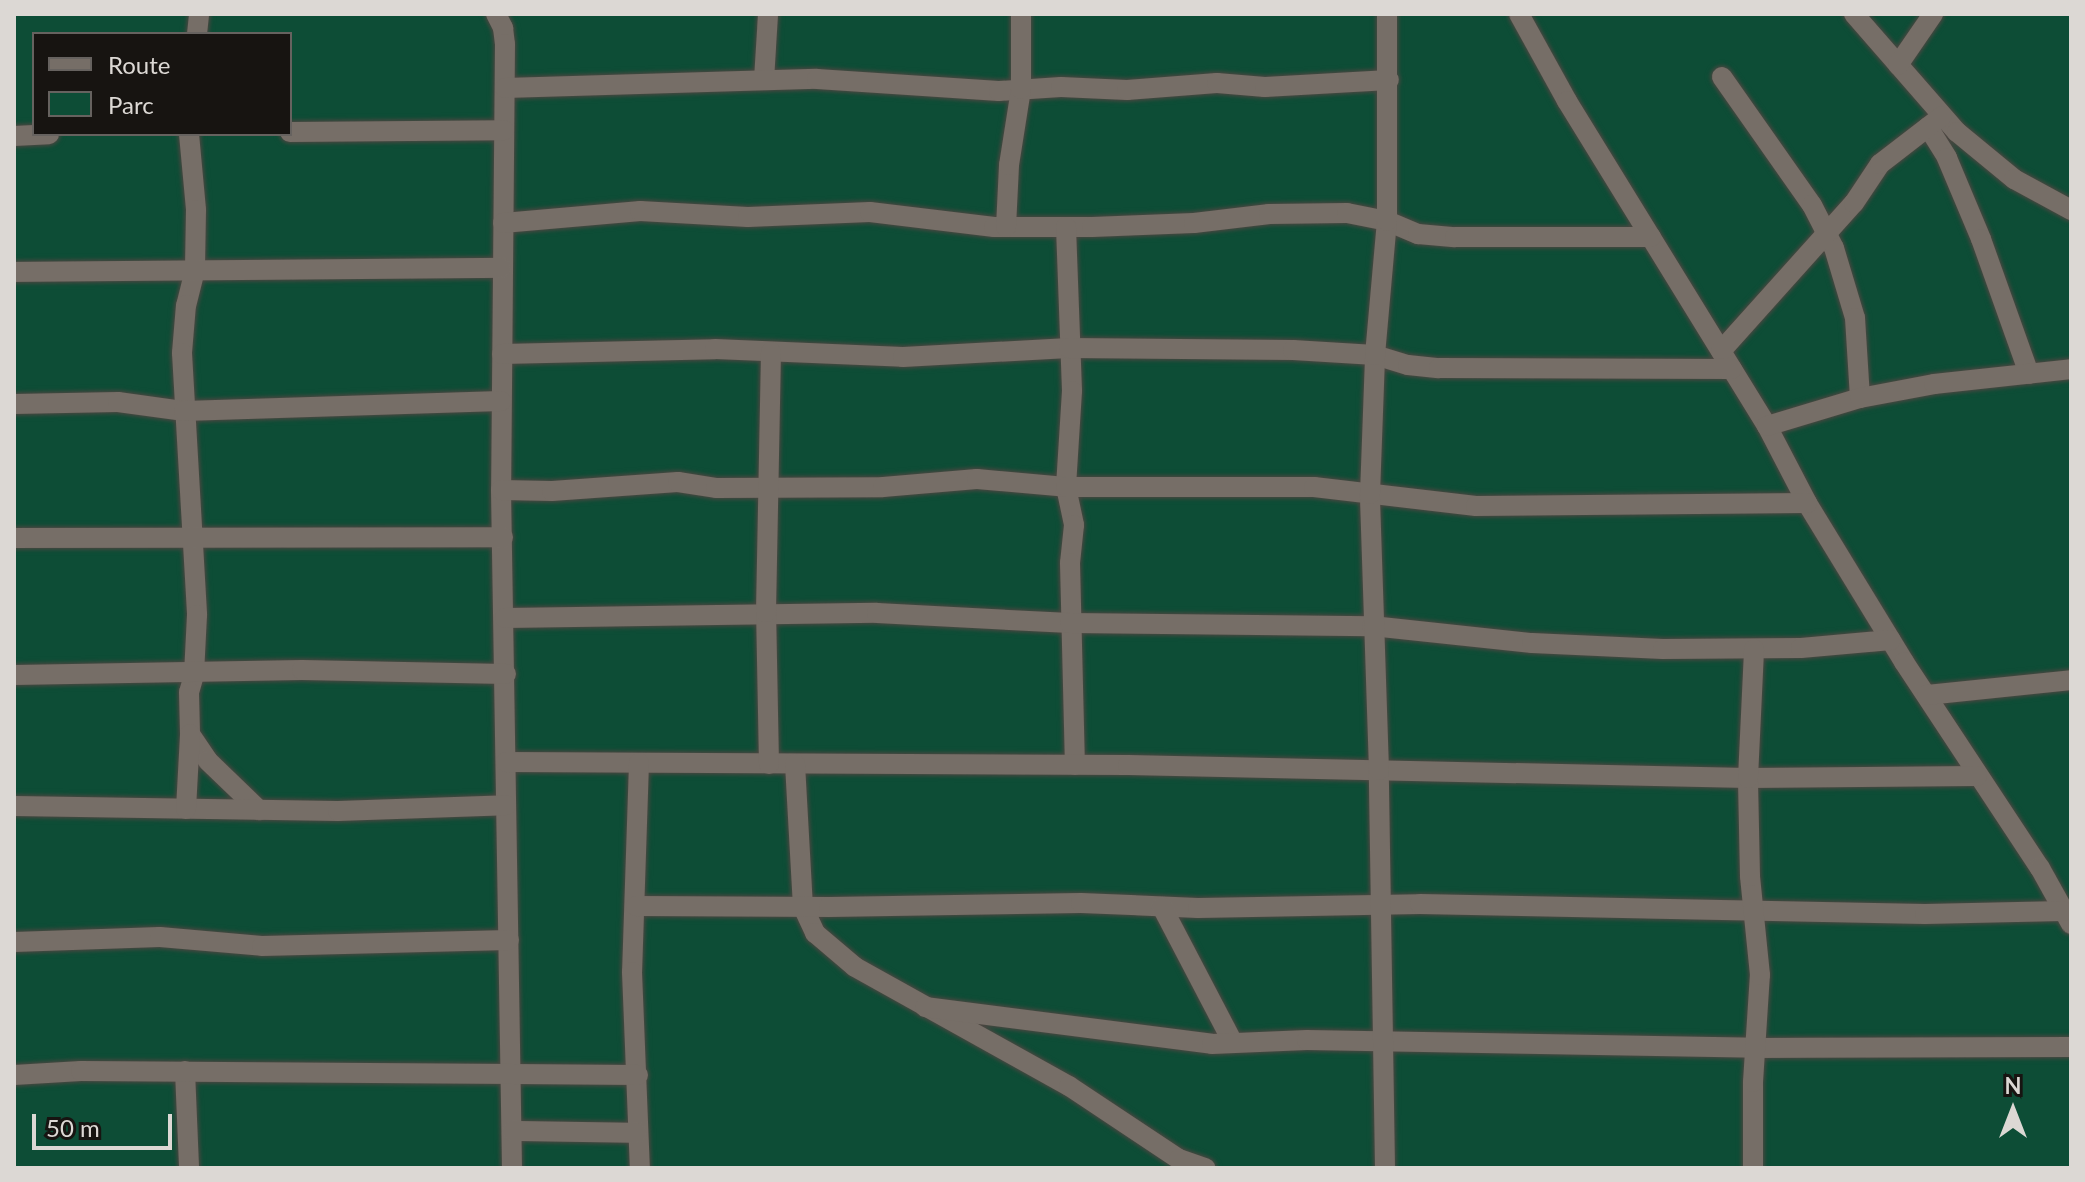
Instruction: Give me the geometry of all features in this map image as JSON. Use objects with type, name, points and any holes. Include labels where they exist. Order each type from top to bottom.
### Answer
[{"type":"street","points":[[496,14],[505,44],[501,490],[512,1168]]},
{"type":"street","points":[[764,80],[768,14]]},
{"type":"street","points":[[1006,227],[1009,165],[1021,89],[1021,14]]},
{"type":"street","points":[[1385,1168],[1379,770],[1370,494],[1375,355],[1387,221],[1387,14]]},
{"type":"street","points":[[636,906],[1081,903],[1162,907],[1381,907],[1420,904],[2067,918],[2040,868],[1977,776],[1807,503],[1767,426],[1567,101],[1519,14]]},
{"type":"street","points":[[1854,14],[1898,65],[1935,122],[2029,374]]},
{"type":"street","points":[[1898,65],[1933,14]]},
{"type":"street","points":[[1722,77],[1812,205],[1826,233],[1855,318],[1860,398]]},
{"type":"street","points":[[505,88],[817,79],[999,91],[1127,90],[1217,83],[1265,87],[1389,80]]},
{"type":"street","points":[[1721,351],[1854,203],[1880,164],[1935,122]]},
{"type":"street","points":[[1935,122],[2014,179],[2071,210]]},
{"type":"street","points":[[292,132],[504,130]]},
{"type":"street","points":[[186,809],[189,692],[194,675],[197,615],[182,353],[186,305],[195,270],[196,210],[189,136]]},
{"type":"street","points":[[503,223],[640,211],[748,217],[870,212],[1006,227],[1066,227],[1347,213],[1387,221],[1418,234],[1455,237],[1594,240],[1651,237]]},
{"type":"street","points":[[1066,227],[1072,391],[1066,487],[1074,525],[1070,563],[1070,623],[1075,765]]},
{"type":"street","points":[[14,272],[501,268]]},
{"type":"street","points":[[502,354],[715,349],[903,357],[1069,348],[1305,350],[1375,355],[1408,365],[1439,368],[1732,369]]},
{"type":"street","points":[[769,764],[766,612],[771,352]]},
{"type":"street","points":[[1767,426],[1860,398],[1934,384],[2071,369]]},
{"type":"street","points":[[14,404],[118,402],[184,411],[501,401]]},
{"type":"street","points":[[501,490],[552,491],[678,482],[716,488],[883,487],[977,479],[1066,487],[1314,487],[1476,506],[1807,503]]},
{"type":"street","points":[[14,538],[503,537]]},
{"type":"street","points":[[505,618],[766,612],[877,613],[1070,623],[1372,626],[1532,643],[1663,649],[1754,649],[1891,640]]},
{"type":"street","points":[[1753,1168],[1753,1082],[1760,975],[1753,909],[1748,778],[1754,649]]},
{"type":"street","points":[[14,675],[194,675],[302,670],[506,674]]},
{"type":"street","points":[[1927,695],[2071,680]]},
{"type":"street","points":[[190,734],[208,761],[259,810]]},
{"type":"street","points":[[506,762],[1075,765],[1748,778],[1977,776]]},
{"type":"street","points":[[639,763],[632,972],[640,1168]]},
{"type":"street","points":[[795,764],[803,907],[815,933],[855,967],[1069,1086],[1179,1159],[1205,1168]]},
{"type":"street","points":[[14,806],[259,810],[506,805]]},
{"type":"street","points":[[1162,907],[1233,1043]]},
{"type":"street","points":[[14,942],[160,937],[288,946],[509,940]]},
{"type":"street","points":[[925,1007],[996,1013],[1178,1040],[1233,1043],[1383,1042],[1757,1048],[2071,1047]]},
{"type":"street","points":[[14,1075],[81,1071],[185,1071],[638,1075]]},
{"type":"street","points":[[185,1071],[189,1168]]},
{"type":"street","points":[[512,1131],[637,1133]]},
{"type":"green space","points":[[14,14],[2071,14],[2071,1168],[14,1168]]}]
